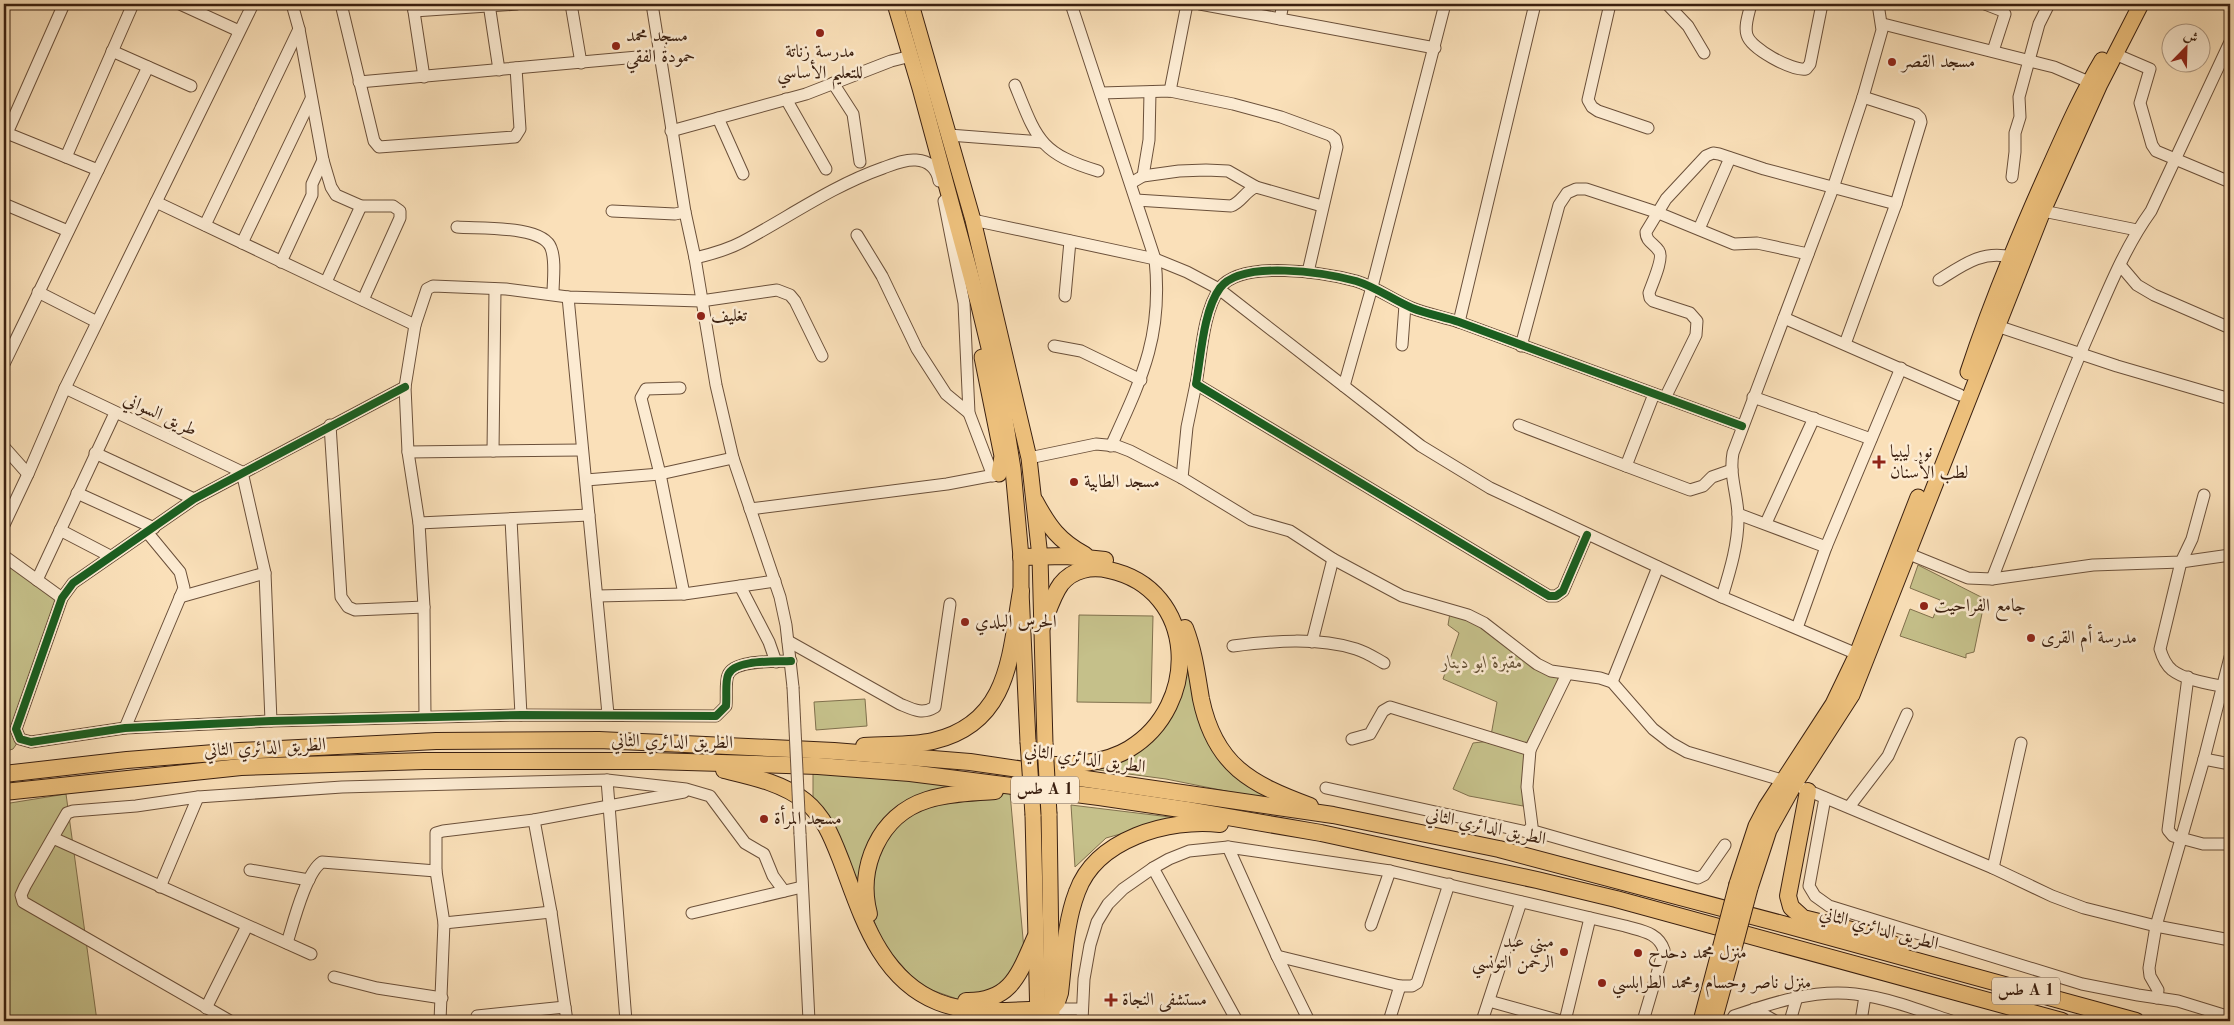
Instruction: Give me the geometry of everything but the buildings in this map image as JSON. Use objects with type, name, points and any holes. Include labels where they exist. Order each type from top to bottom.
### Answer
[{"type":"highway","points":[[1035,501],[1057,536],[1089,557]]},
{"type":"highway","points":[[1021,557],[1089,557],[1112,562],[1138,572],[1161,590],[1180,615],[1190,641],[1207,724],[1218,746],[1234,765],[1252,780],[1273,793],[1333,815]]},
{"type":"highway","points":[[970,762],[1061,765],[1104,759],[1128,749],[1149,734],[1166,711],[1179,678],[1181,660],[1179,635],[1168,612],[1154,593],[1135,579],[1116,571],[1100,568],[1088,568],[1074,573],[1061,584],[1041,629]]},
{"type":"highway","points":[[834,751],[888,743],[932,741],[949,736],[975,721],[996,698],[1004,679],[1009,664],[1020,591]]},
{"type":"highway","name":"الطريق الدائري الثاني","points":[[4,774],[127,760],[239,751],[436,741],[599,740],[834,751],[970,762],[1333,815],[1499,850],[1578,868],[2136,1021]]},
{"type":"highway","name":"الطريق الدائري الثاني","points":[[4,792],[241,767],[524,760],[685,762],[871,770],[1039,789],[1187,810],[1321,833],[1616,899],[2062,1021]]},
{"type":"highway","points":[[685,762],[774,783],[792,792],[812,807],[832,835],[868,932],[892,968],[907,983],[938,1002],[961,1008],[1045,1015],[1057,1002],[1060,994],[1069,916],[1077,889],[1093,866],[1112,849],[1137,834],[1166,826],[1216,824],[1273,832],[1321,833]]},
{"type":"highway","points":[[1795,785],[1788,896],[1791,907],[1803,918],[1876,936],[1898,945],[1916,960]]},
{"type":"highway","points":[[1034,938],[1019,974],[1004,991],[993,998],[978,1001],[942,995],[926,988],[912,977],[884,945],[871,921],[865,899],[865,878],[868,860],[881,835],[894,819],[908,809],[924,801],[941,796],[1039,789]]},
{"type":"highway","points":[[986,1010],[1003,1021]]},
{"type":"main road","points":[[895,4],[911,56],[928,86],[949,135],[973,220],[1029,458],[1040,556],[1045,744],[1049,814],[1045,1015]]},
{"type":"main road","points":[[911,4],[928,86],[1003,406],[1002,473],[1021,557],[1020,591],[1033,815],[1034,938],[1045,1015]]},
{"type":"main road","points":[[1701,1021],[1726,951],[1744,886],[1769,830],[1852,695],[1909,554],[1932,475],[1984,323],[2089,82],[2132,4]]},
{"type":"main road","points":[[1795,785],[1856,654],[1997,326],[2043,211],[2115,54],[2141,4]]},
{"type":"main road","points":[[1714,1021],[1726,951]]},
{"type":"street","points":[[64,4],[5,132],[98,170]]},
{"type":"street","points":[[66,157],[133,4]]},
{"type":"street","points":[[180,4],[239,31]]},
{"type":"street","points":[[4,525],[65,388],[253,4]]},
{"type":"street","points":[[292,4],[299,29],[311,99],[329,183],[336,195],[361,206],[393,206],[398,207],[400,213],[363,300]]},
{"type":"street","points":[[341,4],[374,143],[379,147],[511,138],[518,134],[520,129],[516,68]]},
{"type":"street","points":[[424,76],[414,7],[518,4]]},
{"type":"street","points":[[571,4],[581,63]]},
{"type":"street","points":[[652,4],[671,131],[716,384],[733,458],[783,609],[794,687],[809,1021]]},
{"type":"street","points":[[1071,4],[1155,259],[1155,328],[1151,349],[1140,380],[1111,446]]},
{"type":"street","points":[[1170,91],[1187,4]]},
{"type":"street","points":[[1200,4],[1435,48]]},
{"type":"street","points":[[1280,19],[1283,4]]},
{"type":"street","points":[[1344,386],[1372,287],[1446,4]]},
{"type":"street","points":[[1459,322],[1535,4]]},
{"type":"street","points":[[1610,4],[1588,100],[1598,112],[1648,128]]},
{"type":"street","points":[[1668,4],[1688,26],[1704,53]]},
{"type":"street","points":[[1751,4],[1746,32],[1750,42],[1775,59],[1800,70],[1806,69],[1810,64],[1822,4]]},
{"type":"street","points":[[1722,597],[1733,552],[1738,514],[1732,470],[1733,453],[1808,254],[1863,97],[1883,24],[1878,4]]},
{"type":"street","points":[[1985,4],[2006,14],[1993,51]]},
{"type":"street","points":[[2012,177],[2015,133],[2020,117],[2019,97],[2039,24],[2049,4]]},
{"type":"street","points":[[490,5],[499,70]]},
{"type":"street","points":[[1883,24],[2054,67],[2089,82]]},
{"type":"street","points":[[205,224],[299,29]]},
{"type":"street","points":[[1992,579],[2081,353],[2120,264],[2137,230],[2151,211],[2230,42]]},
{"type":"street","points":[[112,51],[191,86]]},
{"type":"street","points":[[2115,54],[2150,68],[2140,102],[2152,145],[2156,151],[2230,182]]},
{"type":"street","points":[[360,82],[660,55]]},
{"type":"street","points":[[671,131],[786,99],[834,84],[891,61],[911,56]]},
{"type":"street","points":[[4,364],[148,67]]},
{"type":"street","points":[[834,84],[853,114],[860,162]]},
{"type":"street","points":[[1015,85],[1033,130],[1042,142],[1059,156],[1098,171]]},
{"type":"street","points":[[1101,93],[1170,91],[1233,104],[1281,117],[1330,135],[1335,139],[1337,147],[1308,272]]},
{"type":"street","points":[[1143,176],[1148,140],[1150,92]]},
{"type":"street","points":[[1846,344],[1896,204],[1920,122],[1920,118],[1916,114],[1863,97]]},
{"type":"street","points":[[242,243],[311,99]]},
{"type":"street","points":[[786,99],[826,169]]},
{"type":"street","points":[[718,118],[743,174]]},
{"type":"street","points":[[949,135],[1042,142]]},
{"type":"street","points":[[1665,398],[1698,327],[1697,321],[1690,313],[1653,301],[1650,298],[1649,293],[1660,255],[1647,240],[1646,232],[1656,212],[1708,155],[1716,153],[1832,188],[1896,204]]},
{"type":"street","points":[[1699,229],[1730,158]]},
{"type":"street","points":[[281,262],[312,195],[312,184],[323,160]]},
{"type":"street","points":[[695,258],[715,254],[740,243],[812,201],[871,172],[903,161],[918,160],[928,163],[937,172],[964,303],[969,413]]},
{"type":"street","points":[[1131,183],[1143,176],[1179,170],[1228,171],[1256,187],[1322,206]]},
{"type":"street","points":[[312,195],[329,183]]},
{"type":"street","points":[[1136,200],[1231,206],[1238,204],[1249,190],[1256,187]]},
{"type":"street","points":[[1521,346],[1559,204],[1564,196],[1576,189],[1586,189],[1656,212],[1734,244],[1757,243],[1808,254]]},
{"type":"street","points":[[156,202],[415,325]]},
{"type":"street","points":[[4,204],[68,231]]},
{"type":"street","points":[[326,282],[361,206]]},
{"type":"street","points":[[612,211],[675,214],[685,212]]},
{"type":"street","points":[[2043,211],[2137,230]]},
{"type":"street","points":[[973,220],[1155,259],[1187,272],[1219,289],[1421,446],[1490,488],[1722,597],[1856,654]]},
{"type":"street","points":[[457,228],[524,231],[543,238],[552,249],[553,294]]},
{"type":"street","points":[[750,509],[947,484],[1002,473],[969,413],[946,394],[917,349],[882,276],[857,235]]},
{"type":"street","points":[[1065,296],[1070,240]]},
{"type":"street","points":[[1939,280],[1959,267],[1987,255],[1998,254],[2012,257]]},
{"type":"street","points":[[2120,264],[2137,285],[2154,295],[2230,328]]},
{"type":"street","points":[[1182,478],[1187,426],[1204,333],[1212,306],[1219,289],[1226,282],[1239,275],[1264,272],[1308,272],[1357,282],[1372,287],[1405,305],[1459,322],[1742,426]]},
{"type":"street","points":[[425,717],[424,607],[419,523],[408,452],[405,387],[415,325],[423,296],[428,288],[495,289],[568,296],[701,301],[772,290],[783,291],[795,301],[822,356]]},
{"type":"street","points":[[493,451],[495,289]]},
{"type":"street","points":[[38,292],[97,322]]},
{"type":"street","points":[[568,296],[581,450],[586,480],[608,714]]},
{"type":"street","points":[[1402,346],[1405,305]]},
{"type":"street","points":[[1784,318],[1960,395]]},
{"type":"street","points":[[1997,326],[2230,399]]},
{"type":"street","points":[[1054,346],[1081,351],[1140,380]]},
{"type":"street","points":[[1797,628],[1826,547],[1901,368]]},
{"type":"street","points":[[1196,384],[1549,596],[1556,596],[1562,591],[1587,535]]},
{"type":"street","points":[[405,387],[330,425],[194,499],[73,583],[62,598],[16,729],[17,736],[23,742],[31,742],[125,728],[271,721],[521,714],[716,716],[726,706],[726,677],[733,667],[744,664],[791,662]]},
{"type":"street","name":"طريق السواني","points":[[65,388],[242,472]]},
{"type":"street","points":[[680,388],[646,390],[641,398],[660,474],[684,594]]},
{"type":"street","points":[[1626,466],[1654,394]]},
{"type":"street","points":[[1753,397],[1871,439]]},
{"type":"street","points":[[37,580],[115,413]]},
{"type":"street","points":[[1766,523],[1814,418]]},
{"type":"street","points":[[330,425],[341,598],[348,607],[355,610],[424,607]]},
{"type":"street","points":[[1519,425],[1690,490],[1703,486],[1712,477],[1732,470]]},
{"type":"street","points":[[1029,458],[1089,445],[1111,446],[1130,451],[1182,478],[1251,520],[1290,531],[1333,559],[1402,596],[1468,615],[1484,623],[1537,664],[1552,671],[1600,678],[1612,682],[1653,729],[1671,743],[1688,752],[1795,785],[2084,908],[2156,926],[2230,940]]},
{"type":"street","points":[[4,447],[28,474]]},
{"type":"street","points":[[408,452],[581,450]]},
{"type":"street","points":[[95,453],[194,499]]},
{"type":"street","points":[[586,480],[660,474],[733,458]]},
{"type":"street","points":[[242,472],[265,573],[271,721]]},
{"type":"street","points":[[76,493],[151,530],[180,572],[184,588],[125,728]]},
{"type":"street","points":[[2204,495],[2192,539],[2181,562],[2160,649],[2163,658],[2172,670],[2188,677],[2226,687]]},
{"type":"street","points":[[1738,514],[1826,547]]},
{"type":"street","points":[[419,523],[589,515]]},
{"type":"street","points":[[511,519],[521,714]]},
{"type":"street","points":[[60,530],[110,556]]},
{"type":"street","points":[[1909,554],[1968,578],[1992,579],[2093,565],[2181,562],[2230,555]]},
{"type":"street","points":[[4,556],[62,598]]},
{"type":"street","points":[[1312,642],[1333,559]]},
{"type":"street","points":[[1612,682],[1658,567]]},
{"type":"street","points":[[180,597],[265,573]]},
{"type":"street","points":[[597,596],[684,594],[775,581]]},
{"type":"street","points":[[740,586],[769,642],[776,662]]},
{"type":"street","points":[[788,642],[900,704],[914,710],[926,711],[935,707],[950,604]]},
{"type":"street","points":[[1233,646],[1274,641],[1335,644],[1358,649],[1384,663]]},
{"type":"street","points":[[2157,998],[2158,990],[2150,976],[2149,968],[2156,926],[2180,838],[2226,687],[2230,657]]},
{"type":"street","points":[[1530,830],[1532,826],[1527,787],[1530,750],[1567,674]]},
{"type":"street","points":[[2188,677],[2168,830],[2173,836],[2204,844],[2230,844]]},
{"type":"street","points":[[1352,739],[1370,734],[1383,711],[1390,707],[1530,750]]},
{"type":"street","points":[[1849,807],[1888,756],[1907,714]]},
{"type":"street","points":[[1993,868],[2021,743]]},
{"type":"street","points":[[2204,758],[2230,764]]},
{"type":"street","points":[[607,780],[626,1021]]},
{"type":"street","points":[[230,1021],[23,902],[21,895],[69,812],[198,797],[342,787],[607,780],[692,790],[710,796],[745,843],[764,854],[773,876],[784,891]]},
{"type":"street","points":[[1326,788],[1527,832],[1530,830],[1698,878],[1704,875],[1725,845]]},
{"type":"street","points":[[440,1021],[444,923],[436,870],[436,834],[438,832],[534,820],[692,790]]},
{"type":"street","points":[[160,887],[198,797]]},
{"type":"street","points":[[1825,798],[1809,886],[1815,896],[1828,906],[2082,984],[2178,1001],[2230,1017]]},
{"type":"street","points":[[534,820],[551,912],[567,1021]]},
{"type":"street","points":[[53,838],[311,954]]},
{"type":"street","points":[[1045,1015],[1082,1015],[1084,979],[1090,945],[1097,922],[1108,904],[1123,889],[1169,859],[1189,851],[1228,847],[1390,871],[1590,918],[1653,935],[1661,941],[1664,950],[1643,1021]]},
{"type":"street","points":[[1228,847],[1277,956],[1309,1021]]},
{"type":"street","points":[[287,943],[309,880],[316,866],[325,861],[436,870]]},
{"type":"street","points":[[1153,868],[1236,1021]]},
{"type":"street","points":[[250,870],[309,880]]},
{"type":"street","points":[[1371,926],[1390,871]]},
{"type":"street","points":[[1277,956],[1400,986],[1412,986],[1416,983],[1449,884]]},
{"type":"street","points":[[692,912],[802,887]]},
{"type":"street","points":[[1482,1021],[1520,902]]},
{"type":"street","points":[[444,923],[551,912]]},
{"type":"street","points":[[1565,1021],[1590,918]]},
{"type":"street","points":[[206,1008],[247,926]]},
{"type":"street","points":[[334,977],[377,988],[442,998]]},
{"type":"street","points":[[1389,1021],[1400,986]]},
{"type":"street","points":[[1731,1021],[1734,1016],[1797,997],[1853,993],[1897,1002],[1936,1019],[1951,1021]]},
{"type":"street","points":[[1861,1021],[1865,996]]},
{"type":"street","points":[[1790,1021],[1797,997]]},
{"type":"street","points":[[1489,1000],[1561,1021]]},
{"type":"street","points":[[476,1016],[565,1006]]},
{"type":"street","points":[[1754,1009],[1774,1021]]},
{"type":"green space","points":[[4,556],[62,598],[16,729],[20,739],[13,749],[4,752]]},
{"type":"green space","points":[[1918,565],[1985,599],[1974,652],[1966,654],[1966,658],[1900,636],[1910,609],[1933,618],[1940,600],[1910,588]]},
{"type":"green space","name":"مقبرة ابو دينار","points":[[1450,613],[1482,625],[1537,667],[1560,679],[1526,744],[1523,806],[1469,796],[1453,789],[1473,743],[1490,741],[1497,702],[1443,679],[1459,633],[1448,625]]},
{"type":"green space","points":[[1079,615],[1153,616],[1151,703],[1077,702]]},
{"type":"green space","points":[[1178,622],[1218,746],[1300,806],[1166,779],[1061,765],[1129,749],[1173,695]]},
{"type":"green space","points":[[865,699],[867,726],[816,730],[814,702]]},
{"type":"green space","points":[[818,766],[1010,793],[1025,961],[1014,982],[960,1000],[926,988],[912,977],[884,945],[865,899],[813,809],[813,773]]},
{"type":"green space","points":[[66,794],[97,1021],[4,1021],[4,804]]},
{"type":"green space","points":[[1071,805],[1178,818],[1106,838],[1075,867]]},
{"type":"cycle path","points":[[1587,535],[1563,591],[1556,596],[1549,596],[1196,384],[1206,321],[1214,298],[1220,288],[1231,279],[1265,271],[1306,272],[1356,281],[1412,308],[1459,322],[1742,426]]},
{"type":"cycle path","points":[[405,387],[194,499],[73,583],[62,598],[16,729],[20,739],[31,742],[125,728],[271,721],[521,715],[716,716],[726,706],[727,678],[732,670],[738,666],[756,662],[791,661]]},
{"type":"place","name":"مدرسة زناتة للتعليم الأساسي","points":[[820,33]]},
{"type":"place","name":"مسجد محمد حمودة الفقي","points":[[616,46]]},
{"type":"place","name":"مسجد القصر","points":[[1892,62]]},
{"type":"place","name":"تغليف","points":[[701,316]]},
{"type":"place","name":"نور ليبيا لطب الأسنان","points":[[1879,462]]},
{"type":"place","name":"مسجد الطابية","points":[[1074,482]]},
{"type":"place","name":"جامع الفراحيت","points":[[1924,606]]},
{"type":"place","name":"الحرس البلدي","points":[[965,622]]},
{"type":"place","name":"مدرسة أم القرى","points":[[2031,638]]},
{"type":"place","name":"مسجد المرأة","points":[[764,819]]},
{"type":"place","name":"مبني عبد الرحمن التونسي","points":[[1564,952]]},
{"type":"place","name":"منزل محمد دحدح","points":[[1638,953]]},
{"type":"place","name":"منزل ناصر وحسام ومحمد الطرابلسي","points":[[1602,983]]},
{"type":"place","name":"مستشفى النجاة","points":[[1111,1000]]}]
